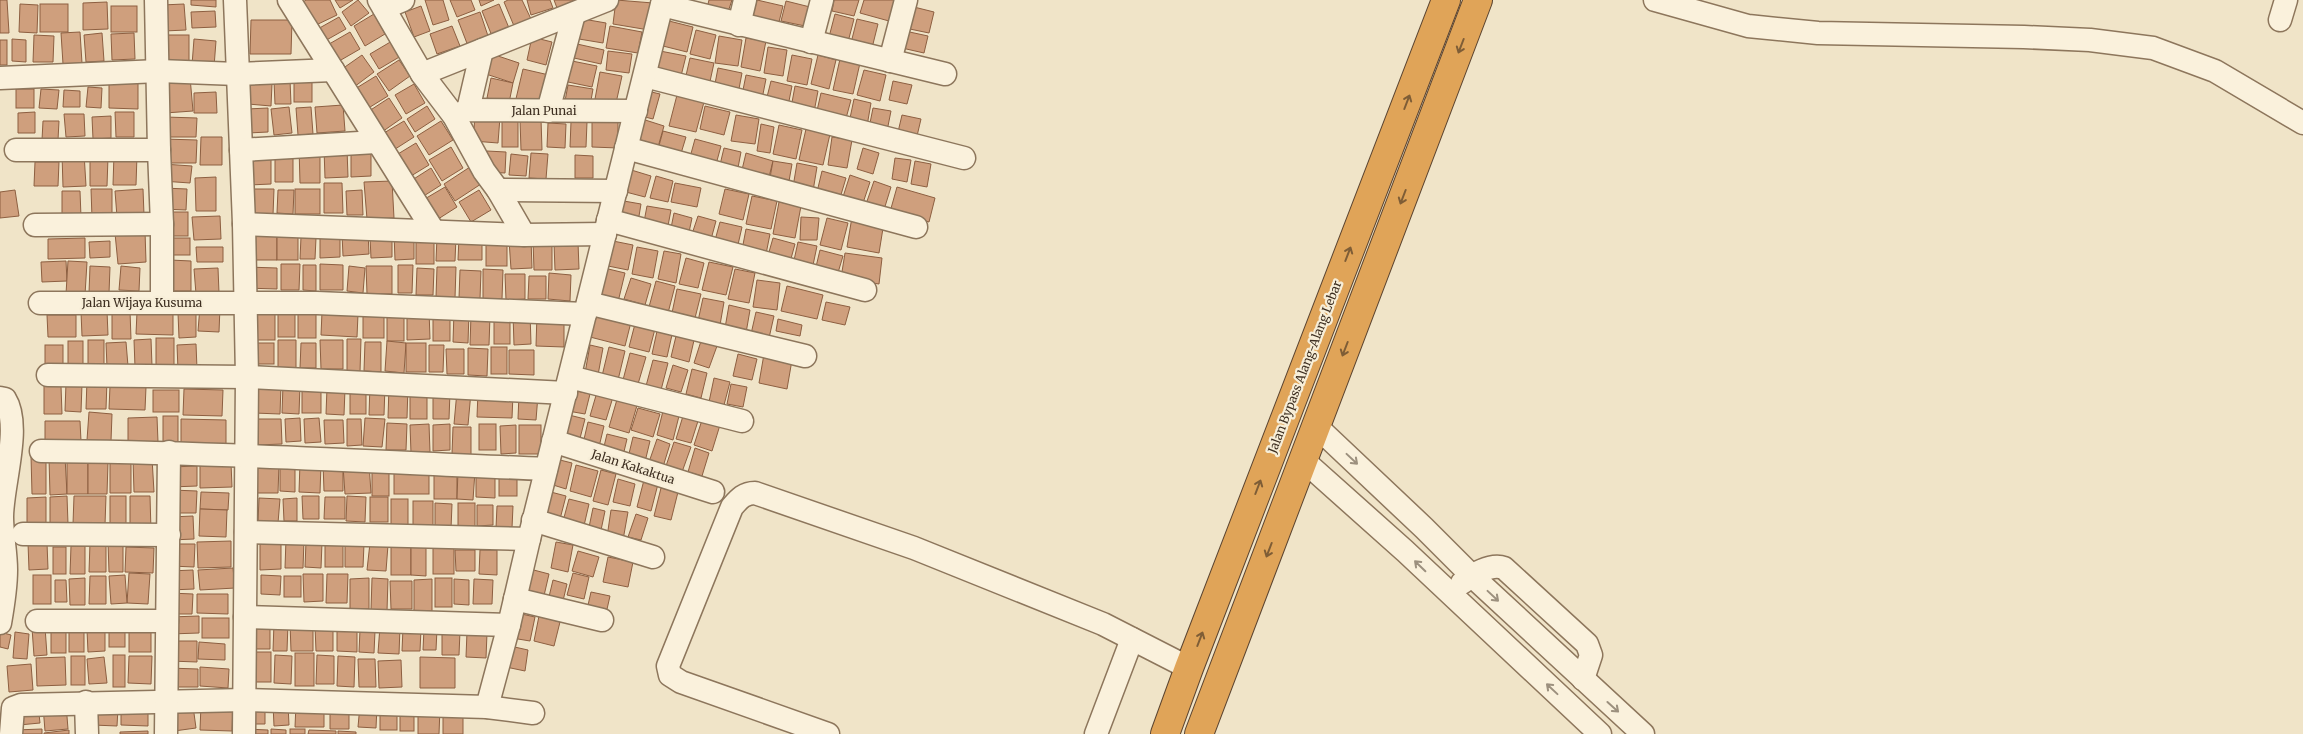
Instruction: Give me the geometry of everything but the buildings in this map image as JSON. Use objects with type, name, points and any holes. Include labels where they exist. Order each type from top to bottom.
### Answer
[{"type":"highway","name":"Jalan Bypass Alang-Alang Lebar","points":[[1165,734],[1446,0]]},
{"type":"highway","points":[[1199,734],[1478,0]]},
{"type":"street","points":[[156,0],[159,71],[162,302]]},
{"type":"street","points":[[235,0],[244,224],[247,377],[244,734]]},
{"type":"street","points":[[289,0],[376,142],[433,230]]},
{"type":"street","points":[[422,74],[607,0]]},
{"type":"street","points":[[739,25],[746,0]]},
{"type":"street","points":[[811,42],[822,0]]},
{"type":"street","points":[[890,61],[906,0]]},
{"type":"street","points":[[1655,0],[1748,26],[1818,33],[2024,37],[2090,40],[2153,48],[2215,71],[2303,122]]},
{"type":"street","points":[[487,707],[663,2],[739,25],[945,74]]},
{"type":"street","points":[[389,3],[422,74],[461,113],[484,171],[498,190],[524,235]]},
{"type":"street","points":[[548,111],[574,14]]},
{"type":"street","points":[[461,113],[482,50]]},
{"type":"street","points":[[0,78],[159,71],[237,74],[333,70]]},
{"type":"street","points":[[645,76],[964,158]]},
{"type":"street","name":"Jalan Punai","points":[[461,113],[636,111]]},
{"type":"street","points":[[241,150],[376,142]]},
{"type":"street","points":[[626,148],[916,227]]},
{"type":"street","points":[[16,150],[159,150]]},
{"type":"street","points":[[498,190],[616,191]]},
{"type":"street","points":[[35,225],[162,224]]},
{"type":"street","points":[[244,224],[524,235],[607,227],[865,290]]},
{"type":"street","name":"Jalan Wijaya Kusuma","points":[[40,302],[317,303],[586,309],[805,356]]},
{"type":"street","points":[[48,376],[247,377],[568,385],[742,421]]},
{"type":"street","points":[[0,398],[6,400],[9,405],[12,430],[3,498],[2,518],[6,569],[0,624]]},
{"type":"street","points":[[1316,426],[1424,528],[1471,576],[1643,734]]},
{"type":"street","name":"Jalan Kakaktua","points":[[553,441],[713,492]]},
{"type":"street","points":[[41,451],[169,452],[546,469]]},
{"type":"street","points":[[166,734],[169,452]]},
{"type":"street","points":[[1303,460],[1405,551],[1448,594],[1600,734]]},
{"type":"street","points":[[828,734],[681,682],[670,675],[668,666],[732,507],[742,496],[748,493],[755,493],[914,548],[1103,624],[1189,668]]},
{"type":"street","points":[[246,532],[531,529],[653,557]]},
{"type":"street","points":[[23,534],[169,535]]},
{"type":"street","points":[[1448,594],[1471,576]]},
{"type":"street","points":[[515,599],[602,620]]},
{"type":"street","points":[[245,617],[509,625]]},
{"type":"street","points":[[37,621],[167,622]]},
{"type":"street","points":[[1096,734],[1132,639]]},
{"type":"street","points":[[11,734],[11,714],[16,706],[86,702],[245,700],[487,707],[532,713]]},
{"type":"street","points":[[86,702],[87,734]]}]
